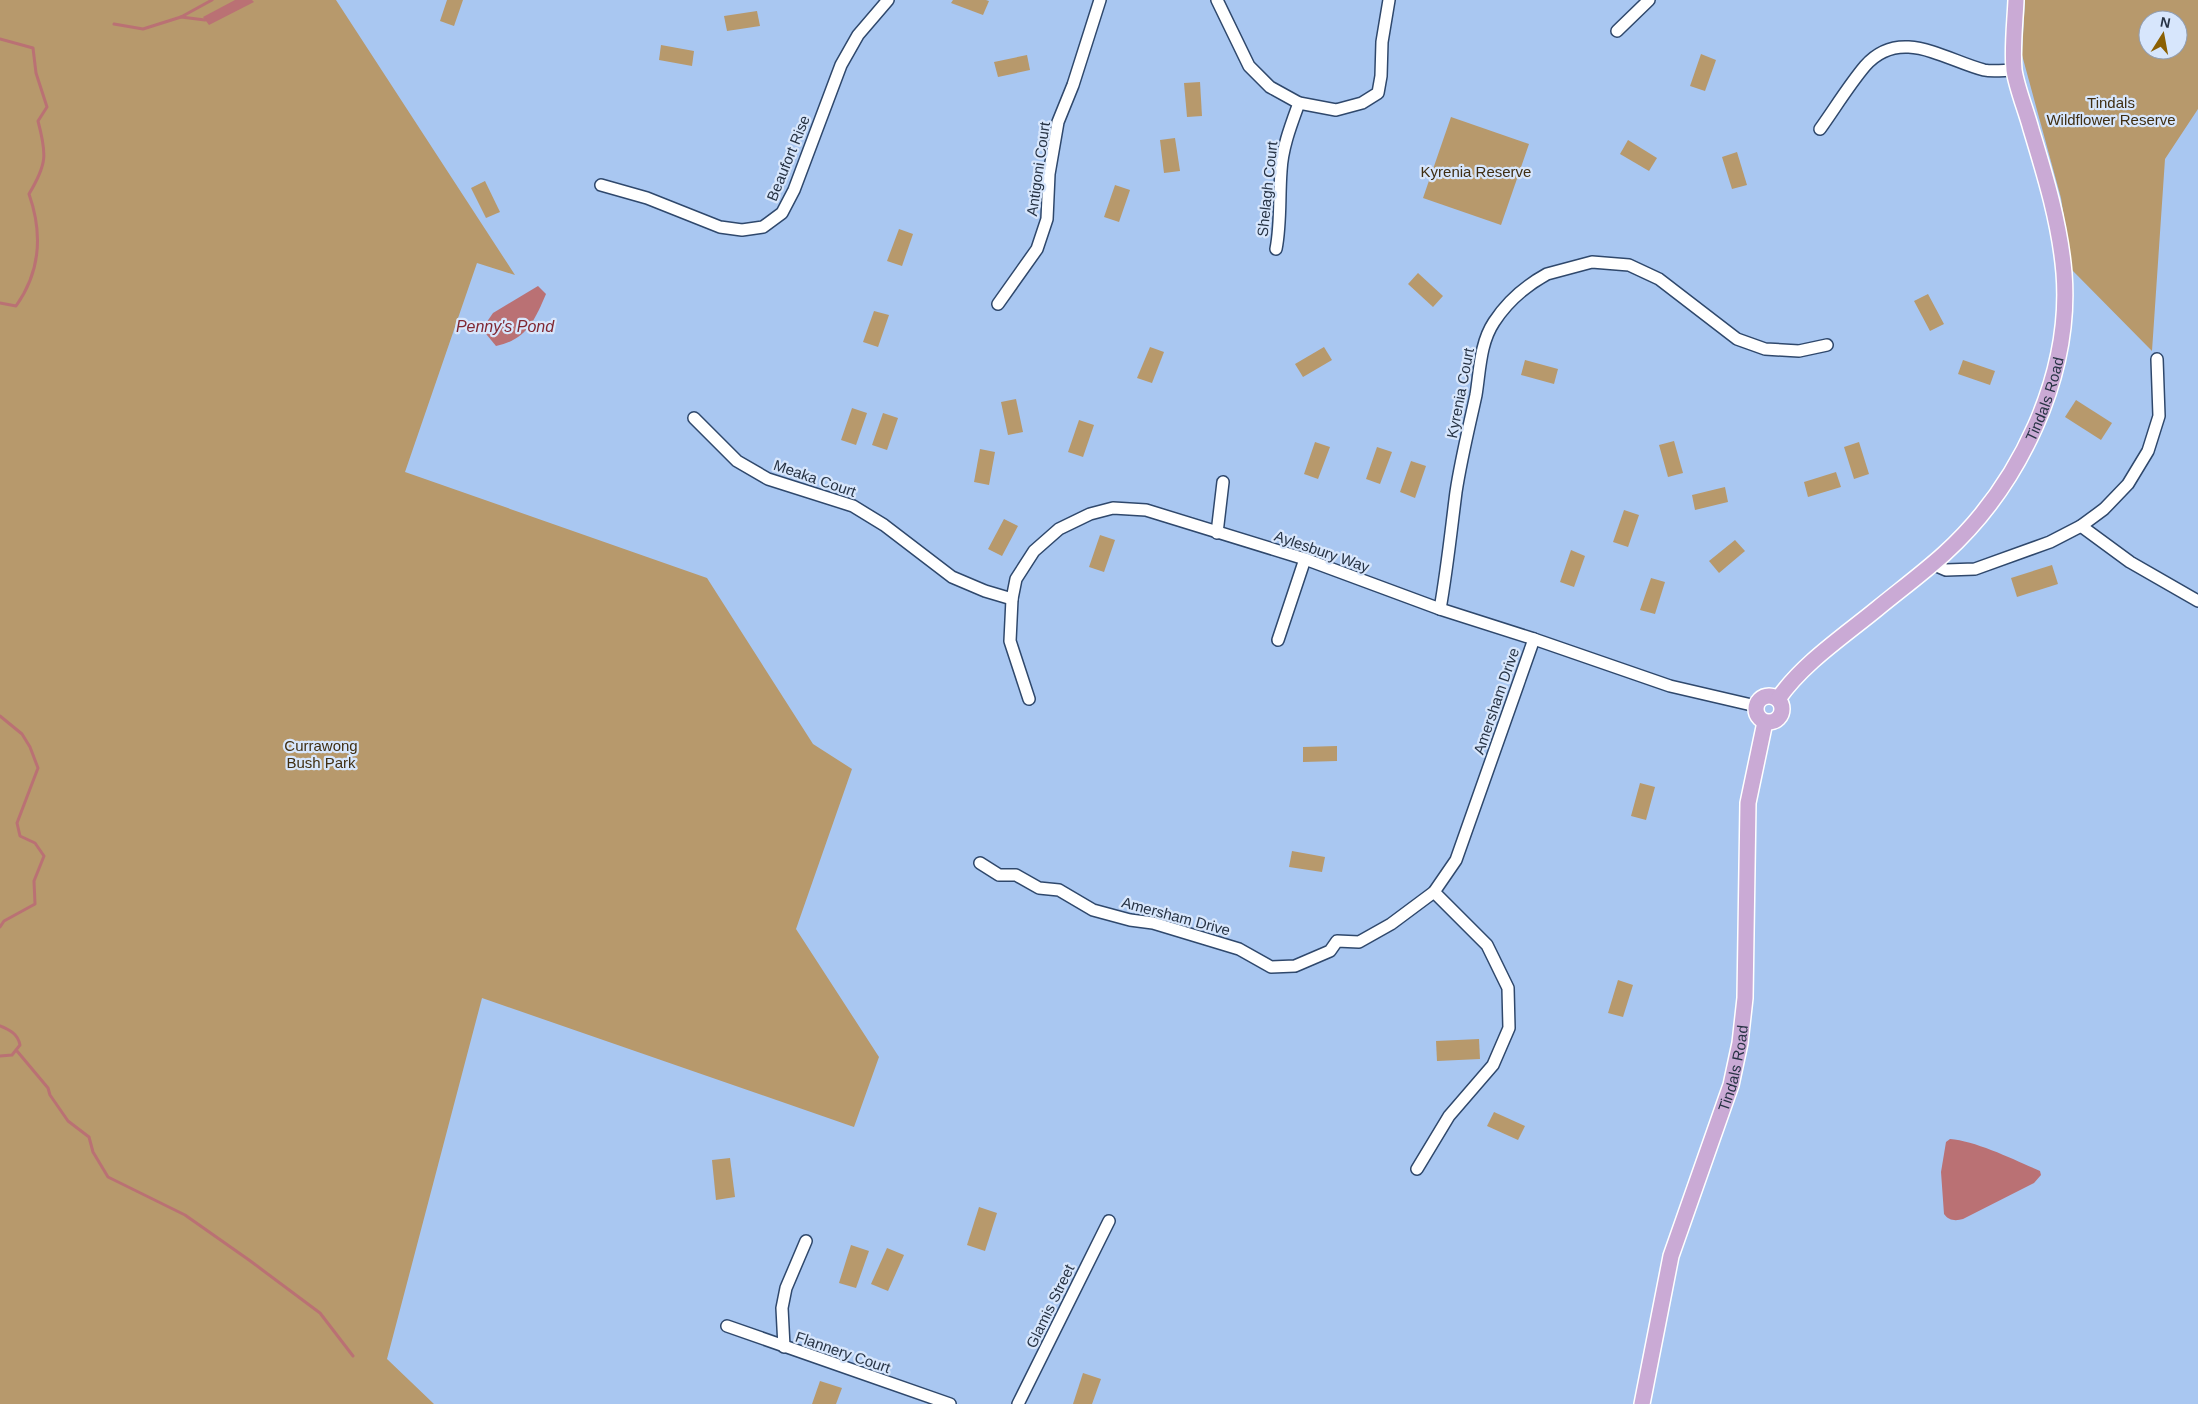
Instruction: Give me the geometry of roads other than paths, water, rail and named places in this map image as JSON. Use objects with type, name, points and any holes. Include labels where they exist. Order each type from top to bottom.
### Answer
[{"type":"main road","name":"Tindals Road","points":[[1778,699],[1787,686],[1818,657],[1932,564],[1976,520],[2006,478],[2039,420],[2054,377],[2064,320],[2064,272],[2055,217],[2014,70],[2016,0]]},
{"type":"main road","points":[[1765,697],[1778,699],[1783,710],[1780,718],[1773,722],[1765,722],[1756,714],[1756,706],[1765,697]]},
{"type":"main road","name":"Tindals Road","points":[[1642,1404],[1672,1256],[1731,1085],[1740,1043],[1745,998],[1748,803],[1765,722]]},
{"type":"street","name":"Beaufort Rise","points":[[601,185],[648,198],[720,227],[742,230],[763,227],[782,213],[794,190],[841,64],[858,35],[888,0]]},
{"type":"street","name":"Antigoni Court","points":[[998,304],[1037,249],[1048,219],[1049,174],[1058,122],[1073,85],[1100,0]]},
{"type":"street","points":[[1217,0],[1249,66],[1270,87],[1299,103],[1336,110],[1362,103],[1378,92],[1388,0]]},
{"type":"street","points":[[1617,31],[1649,0]]},
{"type":"street","points":[[1820,128],[1866,64],[1883,52],[1901,46],[1921,47],[1985,70],[2014,70]]},
{"type":"street","name":"Shelagh Court","points":[[1276,250],[1279,233],[1281,169],[1289,130],[1299,103]]},
{"type":"street","name":"Kyrenia Court","points":[[1440,609],[1450,548],[1456,491],[1476,392],[1481,354],[1494,322],[1514,298],[1541,277],[1592,262],[1629,266],[1659,279],[1737,339],[1765,349],[1799,351],[1826,345]]},
{"type":"street","points":[[1932,564],[1946,570],[1975,569],[2050,542],[2081,526],[2104,509],[2128,484],[2148,451],[2160,416],[2157,359]]},
{"type":"street","name":"Meaka Court","points":[[694,418],[737,461],[768,479],[853,506],[884,525],[952,577],[985,592],[1012,599]]},
{"type":"street","points":[[1217,533],[1223,482]]},
{"type":"street","name":"Aylesbury Way","points":[[1029,699],[1010,641],[1012,599],[1016,579],[1034,551],[1059,529],[1090,514],[1113,508],[1146,510],[1305,559],[1440,609],[1534,638],[1670,686],[1756,706]]},
{"type":"street","points":[[2081,526],[2130,562],[2198,601]]},
{"type":"street","points":[[1278,640],[1305,559]]},
{"type":"street","name":"Amersham Drive","points":[[980,863],[999,875],[1016,875],[1039,888],[1059,890],[1093,910],[1130,920],[1153,923],[1239,949],[1271,967],[1295,966],[1330,951],[1338,941],[1359,942],[1391,924],[1434,892],[1456,860],[1534,638]]},
{"type":"street","points":[[1417,1169],[1449,1116],[1493,1065],[1509,1028],[1508,988],[1487,945],[1434,892]]},
{"type":"street","name":"Glamis Street","points":[[1018,1404],[1109,1221]]},
{"type":"street","points":[[784,1347],[782,1308],[785,1294],[806,1240]]},
{"type":"street","name":"Flannery Court","points":[[727,1326],[950,1404]]},
{"type":"water","points":[[235,0],[252,0],[254,2],[209,25],[203,17]]},
{"type":"water","name":"Penny's Pond","points":[[538,286],[546,294],[528,328],[515,339],[496,346],[482,329],[493,313]]},
{"type":"water","points":[[1950,1139],[1972,1143],[1995,1152],[2040,1171],[2041,1175],[2034,1183],[1963,1219],[1950,1219],[1944,1214],[1941,1172],[1946,1142]]},
{"type":"waterway","points":[[114,24],[143,29],[181,17],[212,0]]},
{"type":"waterway","points":[[181,17],[205,20]]},
{"type":"waterway","points":[[0,39],[33,48],[36,73],[47,107],[38,121],[43,143],[44,159],[39,175],[29,194],[38,238],[35,266],[31,279],[16,306],[0,303]]},
{"type":"waterway","points":[[0,716],[22,734],[30,747],[38,768],[17,823],[20,836],[35,843],[44,856],[34,881],[35,904],[4,921],[0,927]]},
{"type":"waterway","points":[[0,1026],[13,1033],[20,1045],[12,1055],[0,1056]]},
{"type":"waterway","points":[[17,1051],[48,1088],[50,1095],[68,1121],[89,1137],[93,1152],[108,1177],[185,1215],[249,1260],[320,1313],[353,1356]]},
{"type":"park label","name":"Tindals Wildflower Reserve","points":[[2111,110]]},
{"type":"park label","name":"Kyrenia Reserve","points":[[1476,171]]},
{"type":"park label","name":"Currawong Bush Park","points":[[321,754]]}]
